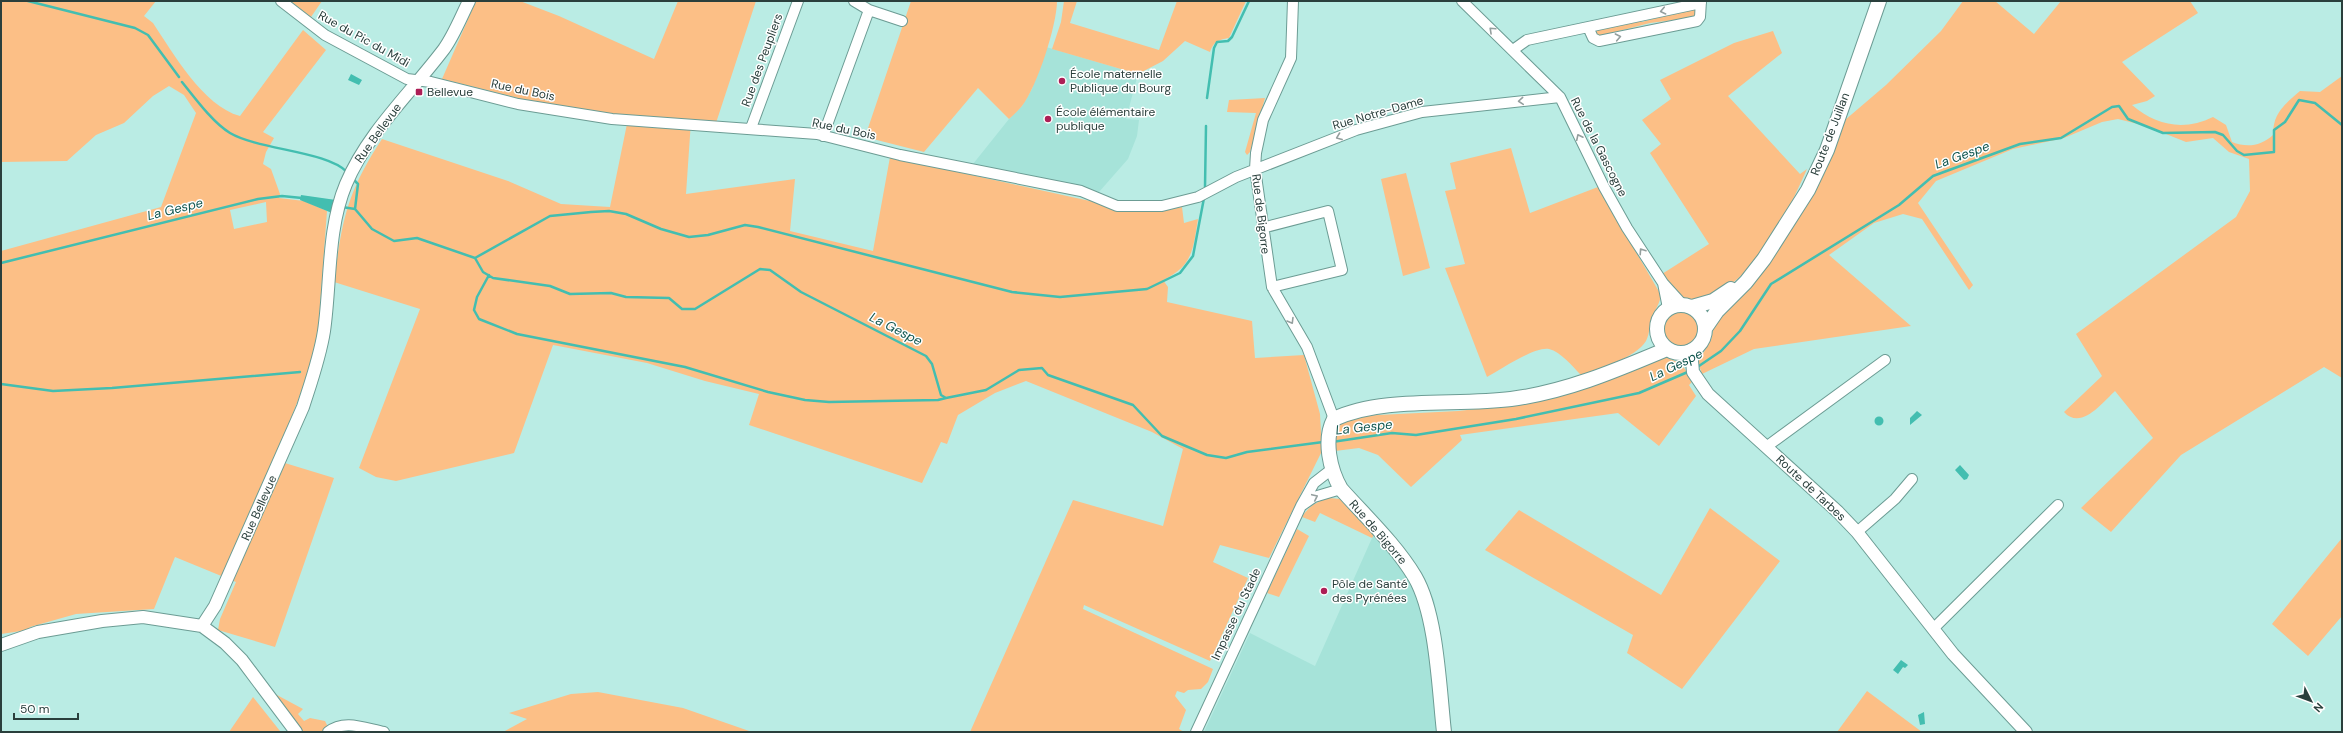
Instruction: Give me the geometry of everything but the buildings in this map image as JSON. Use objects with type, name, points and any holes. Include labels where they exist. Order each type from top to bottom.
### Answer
[{"type":"main road","name":"Route de Juillan","points":[[1706,327],[1717,312],[1746,282],[1764,259],[1808,190],[1827,150],[1879,1]]},
{"type":"main road","name":"Route de Juillan","points":[[1687,306],[1713,301],[1731,289],[1764,259]]},
{"type":"main road","points":[[1687,306],[1698,312],[1706,327],[1701,341],[1691,350],[1677,352],[1668,349],[1661,343],[1657,334],[1658,321],[1668,308],[1687,306]]},
{"type":"main road","points":[[1608,373],[1645,348],[1657,334]]},
{"type":"main road","points":[[1334,419],[1348,413],[1371,407],[1511,399],[1545,393],[1608,373],[1668,349]]},
{"type":"main road","name":"Rue de Bigorre","points":[[1334,419],[1329,433],[1329,452],[1332,469],[1341,489],[1406,563],[1416,579],[1431,627],[1444,732]]},
{"type":"street","name":"Rue du Pic du Midi","points":[[281,1],[325,34],[407,79],[417,81]]},
{"type":"street","name":"Rue Bellevue","points":[[202,626],[216,606],[303,407],[324,331],[336,219],[344,190],[354,166],[386,119],[445,48],[469,1]]},
{"type":"street","name":"Rue des Peupliers","points":[[751,128],[798,1]]},
{"type":"street","points":[[854,1],[869,10],[902,21]]},
{"type":"street","name":"Rue de Bigorre","points":[[1293,1],[1291,58],[1263,120],[1256,153],[1255,169],[1262,228],[1272,287],[1307,347],[1334,419]]},
{"type":"street","name":"Rue de la Gascogne","points":[[1462,1],[1560,97],[1604,187],[1627,228],[1663,283],[1687,306]]},
{"type":"street","points":[[1513,50],[1526,40],[1588,26],[1701,2],[1700,17],[1697,20],[1599,41],[1593,38],[1588,26]]},
{"type":"street","points":[[823,136],[869,10]]},
{"type":"street","name":"Rue du Bois","points":[[417,81],[431,82],[518,104],[612,119],[751,128],[823,136],[900,155],[1081,191],[1117,206],[1162,206],[1184,201],[1198,197],[1255,169]]},
{"type":"street","name":"Rue Notre-Dame","points":[[1255,169],[1356,130],[1422,112],[1560,97]]},
{"type":"street","points":[[1262,228],[1328,211],[1342,270],[1272,287]]},
{"type":"street","name":"Rue de la Gascogne","points":[[1663,283],[1668,308]]},
{"type":"street","name":"Route de Tarbes","points":[[1691,350],[1694,372],[1708,394],[1857,532],[1953,654],[2026,732]]},
{"type":"street","points":[[1766,447],[1885,360]]},
{"type":"street","name":"Impasse du Stade","points":[[1196,732],[1301,506],[1314,484],[1332,469]]},
{"type":"street","points":[[1857,532],[1895,498],[1912,479]]},
{"type":"street","points":[[1301,506],[1314,497],[1341,489]]},
{"type":"street","points":[[1933,628],[2058,505]]},
{"type":"street","points":[[1,645],[38,632],[102,621],[143,617],[202,626],[225,643],[242,660],[296,732]]},
{"type":"street","points":[[328,732],[336,726],[343,724],[384,732]]},
{"type":"shaded area","points":[[1,1],[156,1],[144,16],[153,23],[190,77],[201,90],[226,110],[240,116],[303,30],[326,50],[263,132],[274,138],[266,152],[263,164],[271,169],[280,194],[279,198],[304,201],[327,211],[318,334],[308,374],[275,460],[334,478],[275,647],[218,630],[220,619],[236,582],[175,557],[154,609],[76,614],[30,627],[28,630],[1,634],[1,251],[161,207],[196,113],[184,95],[169,86],[153,96],[124,123],[96,135],[67,161],[1,162]],"holes":[[[266,202],[267,222],[234,229],[230,210]]]},
{"type":"shaded area","points":[[290,1],[322,1],[311,17]]},
{"type":"shaded area","points":[[476,1],[520,1],[559,16],[654,59],[678,1],[756,1],[716,123],[691,121],[686,194],[795,179],[790,231],[873,251],[890,157],[1130,211],[1151,212],[1182,207],[1184,223],[1198,219],[1195,239],[1190,256],[1180,269],[1173,275],[1163,280],[1168,287],[1167,302],[1252,321],[1255,358],[1304,355],[1320,414],[1322,451],[1269,558],[1220,545],[1213,562],[1248,578],[1210,661],[1084,605],[1083,609],[1213,669],[1208,682],[1201,689],[1188,690],[1184,693],[1177,691],[1175,696],[1186,710],[1179,729],[1184,732],[970,732],[1073,500],[1163,526],[1183,449],[1152,432],[1026,381],[995,393],[958,415],[947,444],[941,442],[922,483],[749,425],[759,394],[705,381],[647,363],[553,345],[514,453],[396,481],[376,477],[359,468],[420,309],[334,282],[343,223],[348,207],[361,175],[382,139],[508,181],[561,204],[610,207],[628,119],[534,102],[442,79]]},
{"type":"shaded area","points":[[911,1],[1057,1],[1054,25],[1040,71],[1028,97],[1009,119],[978,88],[924,152],[865,137]]},
{"type":"shaded area","points":[[1064,1],[1077,1],[1070,23],[1159,50],[1177,1],[1246,1],[1229,38],[1222,39],[1217,42],[1213,45],[1210,52],[1185,41],[1163,61],[1138,74],[1052,49],[1061,22]]},
{"type":"shaded area","points":[[1963,1],[1995,1],[2034,34],[2061,1],[2190,1],[2198,13],[2122,62],[2155,96],[2147,101],[2132,105],[2151,118],[2171,124],[2192,124],[2213,117],[2226,125],[2232,142],[2243,145],[2259,144],[2273,135],[2275,121],[2280,110],[2300,91],[2320,92],[2342,76],[2342,378],[2324,367],[2181,455],[2111,532],[2081,508],[2153,438],[2115,391],[2091,413],[2084,417],[2071,417],[2064,412],[2102,376],[2076,334],[2236,217],[2250,191],[2249,159],[2229,152],[2213,138],[2186,142],[2146,126],[2118,119],[2102,122],[2064,138],[2013,149],[1936,181],[1918,203],[1973,285],[1969,290],[1922,219],[1903,214],[1874,223],[1829,255],[1911,326],[1754,349],[1702,374],[1698,362],[1711,340],[1715,320],[1776,252],[1819,184],[1845,120],[1886,85],[1941,31]]},
{"type":"shaded area","points":[[1694,7],[1697,10],[1696,17],[1682,21],[1682,19],[1650,23],[1611,33],[1611,36],[1599,38],[1594,29],[1640,20],[1642,22]]},
{"type":"shaded area","points":[[1773,31],[1782,53],[1728,96],[1800,174],[1807,169],[1781,223],[1758,257],[1745,272],[1730,285],[1713,296],[1693,302],[1680,296],[1662,274],[1709,244],[1650,153],[1661,144],[1642,120],[1671,99],[1660,80],[1734,43]]},
{"type":"shaded area","points":[[1046,47],[1138,74],[1126,119],[1139,120],[1137,136],[1128,159],[1099,192],[973,164],[1009,119],[1022,106],[1032,89]]},
{"type":"shaded area","points":[[351,74],[362,80],[359,85],[348,80]]},
{"type":"shaded area","points":[[1265,98],[1250,152],[1247,155],[1245,152],[1256,113],[1227,112],[1229,100]]},
{"type":"shaded area","points":[[1511,148],[1530,213],[1598,187],[1661,295],[1659,304],[1650,324],[1646,341],[1641,347],[1626,357],[1607,366],[1581,375],[1558,353],[1549,349],[1543,349],[1535,351],[1509,364],[1487,377],[1445,268],[1465,264],[1445,191],[1456,189],[1450,163]]},
{"type":"shaded area","points":[[1406,173],[1430,268],[1403,276],[1381,179]]},
{"type":"shaded area","points":[[301,195],[336,200],[332,213],[300,200]]},
{"type":"shaded area","points":[[1678,310],[1686,310],[1693,313],[1698,318],[1701,329],[1698,340],[1693,345],[1686,348],[1678,348],[1671,345],[1666,340],[1663,333],[1663,325],[1666,318],[1671,313]]},
{"type":"shaded area","points":[[1662,356],[1677,362],[1684,368],[1690,376],[1692,382],[1689,385],[1696,396],[1659,446],[1618,413],[1460,435],[1462,440],[1411,487],[1378,455],[1359,448],[1335,451],[1336,432],[1339,424],[1359,416],[1458,411],[1530,403],[1594,384]]},
{"type":"shaded area","points":[[1917,411],[1922,415],[1910,425],[1910,418]]},
{"type":"shaded area","points":[[1877,417],[1881,417],[1883,421],[1881,425],[1877,425],[1875,423],[1875,419]]},
{"type":"shaded area","points":[[1960,465],[1969,475],[1967,479],[1964,480],[1955,470]]},
{"type":"shaded area","points":[[1329,498],[1341,499],[1375,533],[1372,538],[1320,513],[1315,522],[1302,517],[1313,505]]},
{"type":"shaded area","points":[[1710,508],[1780,561],[1682,689],[1627,653],[1633,635],[1485,550],[1519,510],[1661,595]]},
{"type":"shaded area","points":[[1381,522],[1422,573],[1434,600],[1442,645],[1452,732],[1204,732],[1250,633],[1315,666],[1372,538]]},
{"type":"shaded area","points":[[1297,529],[1309,536],[1279,597],[1267,593]]},
{"type":"shaded area","points":[[2342,538],[2342,616],[2308,656],[2272,624]]},
{"type":"shaded area","points":[[1901,660],[1908,665],[1905,668],[1903,667],[1898,674],[1893,670]]},
{"type":"shaded area","points":[[1867,691],[1922,732],[1837,732]]},
{"type":"shaded area","points":[[598,692],[683,708],[752,732],[503,732],[527,719],[509,713],[571,694]]},
{"type":"shaded area","points":[[277,695],[303,709],[298,714],[304,721],[310,718],[325,721],[328,727],[321,732],[299,732],[275,697]]},
{"type":"shaded area","points":[[253,697],[280,731],[279,732],[229,732]]},
{"type":"shaded area","points":[[1924,712],[1925,724],[1920,725],[1918,715]]},
{"type":"waterway","name":"La Gespe","points":[[28,1],[135,28],[148,35],[179,77]]},
{"type":"waterway","points":[[1207,98],[1214,48],[1217,42],[1228,41],[1232,37],[1249,1]]},
{"type":"waterway","name":"La Gespe","points":[[182,82],[217,123],[230,133],[243,139],[324,159],[347,172]]},
{"type":"waterway","name":"La Gespe","points":[[1696,368],[1721,351],[1740,331],[1771,284],[1899,205],[1933,176],[2020,144],[2061,138],[2112,107],[2119,106],[2128,119],[2163,133],[2215,132],[2223,135],[2237,151],[2244,155],[2274,152],[2274,130],[2285,122],[2299,100],[2315,103],[2342,125]]},
{"type":"waterway","points":[[1205,187],[1206,126]]},
{"type":"waterway","name":"La Gespe","points":[[353,179],[358,184],[355,209]]},
{"type":"waterway","name":"La Gespe","points":[[1,263],[258,199],[282,196],[302,198]]},
{"type":"waterway","points":[[475,258],[550,216],[609,211],[626,214],[661,229],[689,237],[708,235],[745,225],[758,227],[1012,292],[1060,297],[1147,289],[1180,273],[1193,256],[1204,198]]},
{"type":"waterway","name":"La Gespe","points":[[342,207],[355,209],[372,229],[394,241],[417,238],[475,258],[483,272],[493,278],[550,286],[570,294],[611,293],[626,297],[669,298],[682,309],[695,309],[760,269],[770,270],[801,292],[926,356],[932,364],[941,395],[946,398],[986,390],[1019,370],[1042,368],[1048,375],[1133,405],[1162,436],[1207,455],[1226,458],[1247,452],[1323,442]]},
{"type":"waterway","points":[[489,275],[477,297],[474,310],[479,319],[517,334],[685,367],[768,392],[805,400],[829,402],[938,400],[946,398]]},
{"type":"waterway","name":"La Gespe","points":[[1332,442],[1392,433],[1416,435],[1516,419],[1639,393],[1690,371]]},
{"type":"waterway","points":[[1,384],[53,391],[112,388],[300,372]]},
{"type":"place","name":"École maternelle Publique du Bourg","points":[[1062,81]]},
{"type":"place","name":"Bellevue","points":[[419,92]]},
{"type":"place","name":"École élémentaire publique","points":[[1048,119]]},
{"type":"place","name":"Pôle de Santé des Pyrénées","points":[[1324,591]]}]
